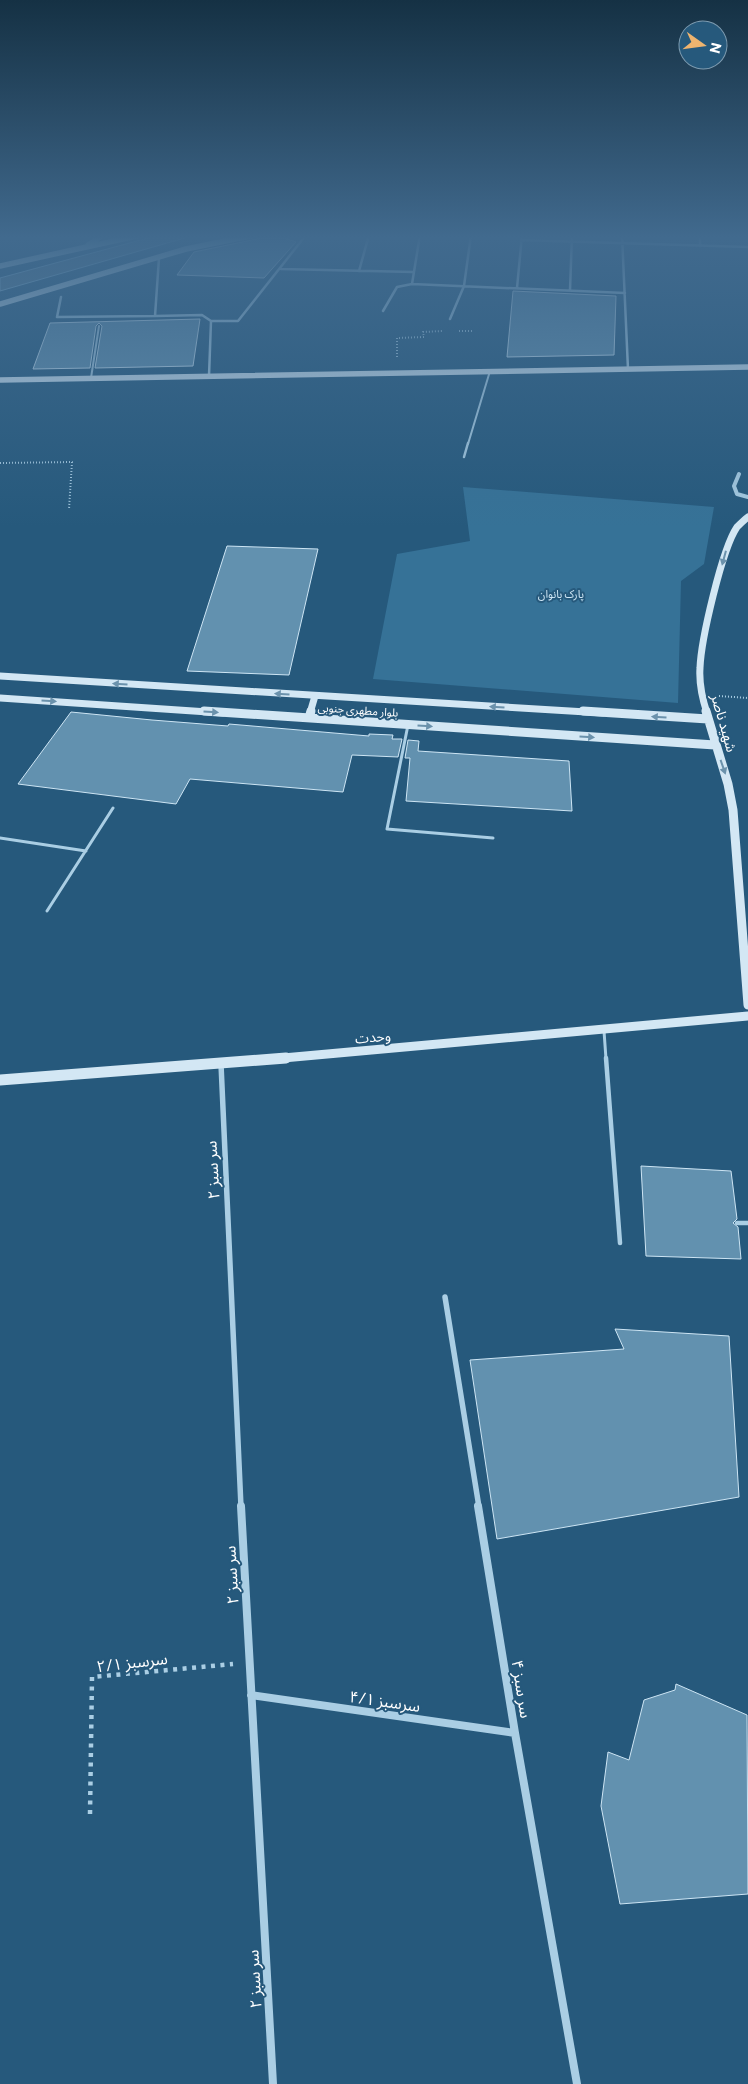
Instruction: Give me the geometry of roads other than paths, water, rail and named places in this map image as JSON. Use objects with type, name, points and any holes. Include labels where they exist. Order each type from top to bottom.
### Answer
[{"type":"street","points":[[209,376],[211,332]]},
{"type":"street","points":[[627,332],[628,369]]},
{"type":"street","points":[[0,380],[748,366]]},
{"type":"street","points":[[739,474],[734,486],[738,494],[748,497]]},
{"type":"street","name":"شهید ناصر","points":[[748,516],[737,527],[726,550],[704,638],[700,667],[701,694],[728,784],[733,810],[748,1005]]},
{"type":"street","points":[[734,534],[745,530]]},
{"type":"street","name":"بلوار مطهری جنوبی","points":[[0,676],[708,719]]},
{"type":"street","points":[[309,718],[315,696]]},
{"type":"street","name":"بلوار مطهری جنوبی","points":[[0,698],[715,745]]},
{"type":"street","name":"وحدت","points":[[0,1080],[221,1064],[604,1031],[748,1016]]},
{"type":"street","name":"سر سبز ۲","points":[[221,1064],[249,1663],[273,2084]]},
{"type":"street","name":"سر سبز ۴","points":[[445,1297],[515,1733],[577,2084]]},
{"type":"street","name":"سرسبز ۴/۱","points":[[251,1696],[515,1733]]},
{"type":"lane","points":[[91,378],[98,332]]},
{"type":"lane","points":[[464,457],[490,371]]},
{"type":"lane","points":[[408,725],[387,829],[493,838]]},
{"type":"lane","points":[[47,911],[113,808]]},
{"type":"lane","points":[[0,838],[86,851]]},
{"type":"lane","points":[[604,1031],[620,1243]]},
{"type":"lane","points":[[737,1223],[748,1223]]},
{"type":"park label","name":"پارک بانوان","points":[[561,594]]}]
